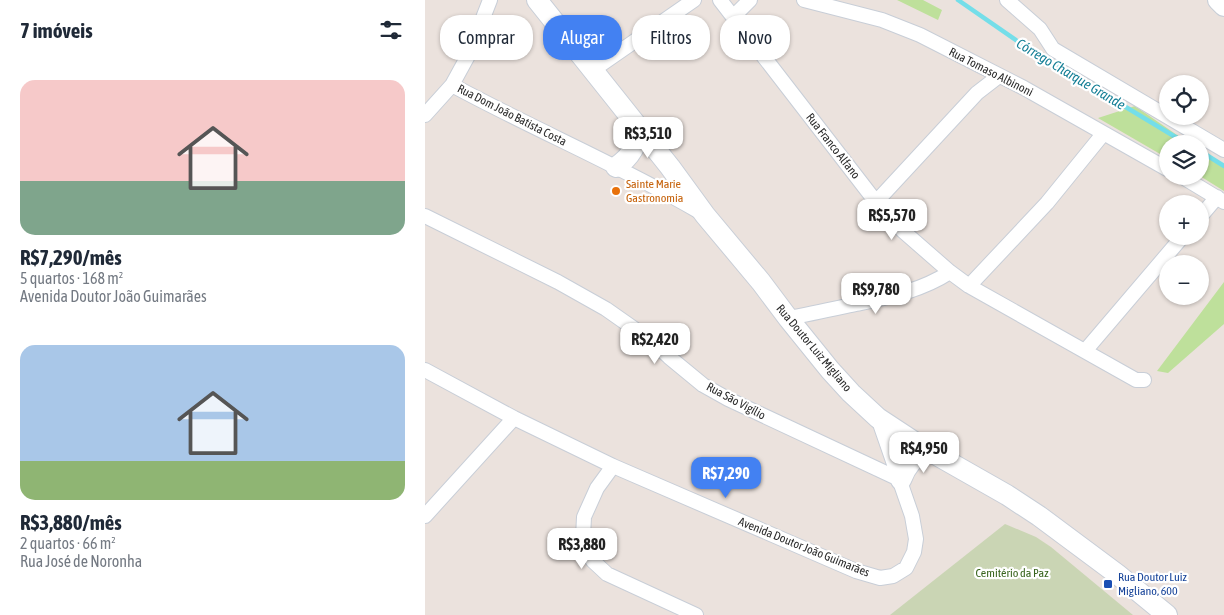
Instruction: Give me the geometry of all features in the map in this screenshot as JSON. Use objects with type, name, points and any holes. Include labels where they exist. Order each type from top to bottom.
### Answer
[{"type":"main road","name":"Rua Doutor Luiz Migliano","points":[[537,0],[670,166],[705,215],[846,388],[878,418],[1039,516],[1117,574],[1167,615]]},
{"type":"main road","points":[[1218,0],[1224,6]]},
{"type":"main road","points":[[616,167],[623,163],[633,152],[639,136],[639,128]]},
{"type":"main road","points":[[901,480],[907,466],[928,450]]},
{"type":"street","points":[[425,115],[452,85],[469,54],[490,0]]},
{"type":"street","points":[[593,70],[694,0]]},
{"type":"street","name":"Rua Franco Alfano","points":[[720,0],[731,15]]},
{"type":"street","points":[[735,15],[750,0]]},
{"type":"street","name":"Rua Tomaso Albinoni","points":[[804,0],[875,18],[920,35],[1024,88],[1159,165]]},
{"type":"street","points":[[1007,0],[1040,29],[1053,48],[1224,150]]},
{"type":"street","name":"Rua Franco Alfano","points":[[766,60],[877,202],[903,231],[950,272],[969,286],[1136,380],[1144,380]]},
{"type":"street","points":[[877,202],[977,93],[999,76]]},
{"type":"street","name":"Rua Dom João Batista Costa","points":[[452,85],[659,188],[705,215]]},
{"type":"street","points":[[969,286],[1047,202],[1103,134]]},
{"type":"street","points":[[1196,185],[1220,200],[1209,209]]},
{"type":"street","name":"Rua São Vigílio","points":[[425,216],[523,264],[606,309],[653,342],[669,358],[703,385],[728,399],[901,480]]},
{"type":"street","points":[[1085,351],[1175,245]]},
{"type":"street","points":[[788,318],[883,299],[929,285],[950,272]]},
{"type":"street","name":"Avenida Doutor João Guimarães","points":[[425,370],[514,418],[613,466],[856,571],[880,578],[900,574],[906,568],[914,552],[916,539],[912,516],[901,480],[878,418]]},
{"type":"street","points":[[425,516],[514,418]]},
{"type":"street","points":[[613,466],[597,488],[584,517],[583,537],[588,553],[593,561],[607,574],[696,615]]},
{"type":"green space","points":[[897,0],[923,0],[942,10],[938,20]]},
{"type":"green space","points":[[1135,106],[1159,123],[1159,125],[1162,125],[1177,135],[1159,135],[1159,153],[1098,118]]},
{"type":"green space","points":[[1209,156],[1224,167],[1224,191],[1209,182]]},
{"type":"green space","points":[[1224,282],[1224,324],[1168,373],[1157,371],[1207,305],[1209,305],[1209,302]]},
{"type":"green space","name":"Cemitério da Paz","points":[[1005,524],[1036,537],[1051,547],[1133,615],[890,615]]},
{"type":"waterway","name":"Córrego Charque Grande","points":[[958,0],[1023,45],[1172,135]]},
{"type":"waterway","name":"Córrego Charque Grande","points":[[1209,157],[1224,166]]},
{"type":"place","name":"Sainte Marie Gastronomia","points":[[616,191]]},
{"type":"place","name":"Rua Doutor Luiz Migliano, 600","points":[[1108,584]]}]
